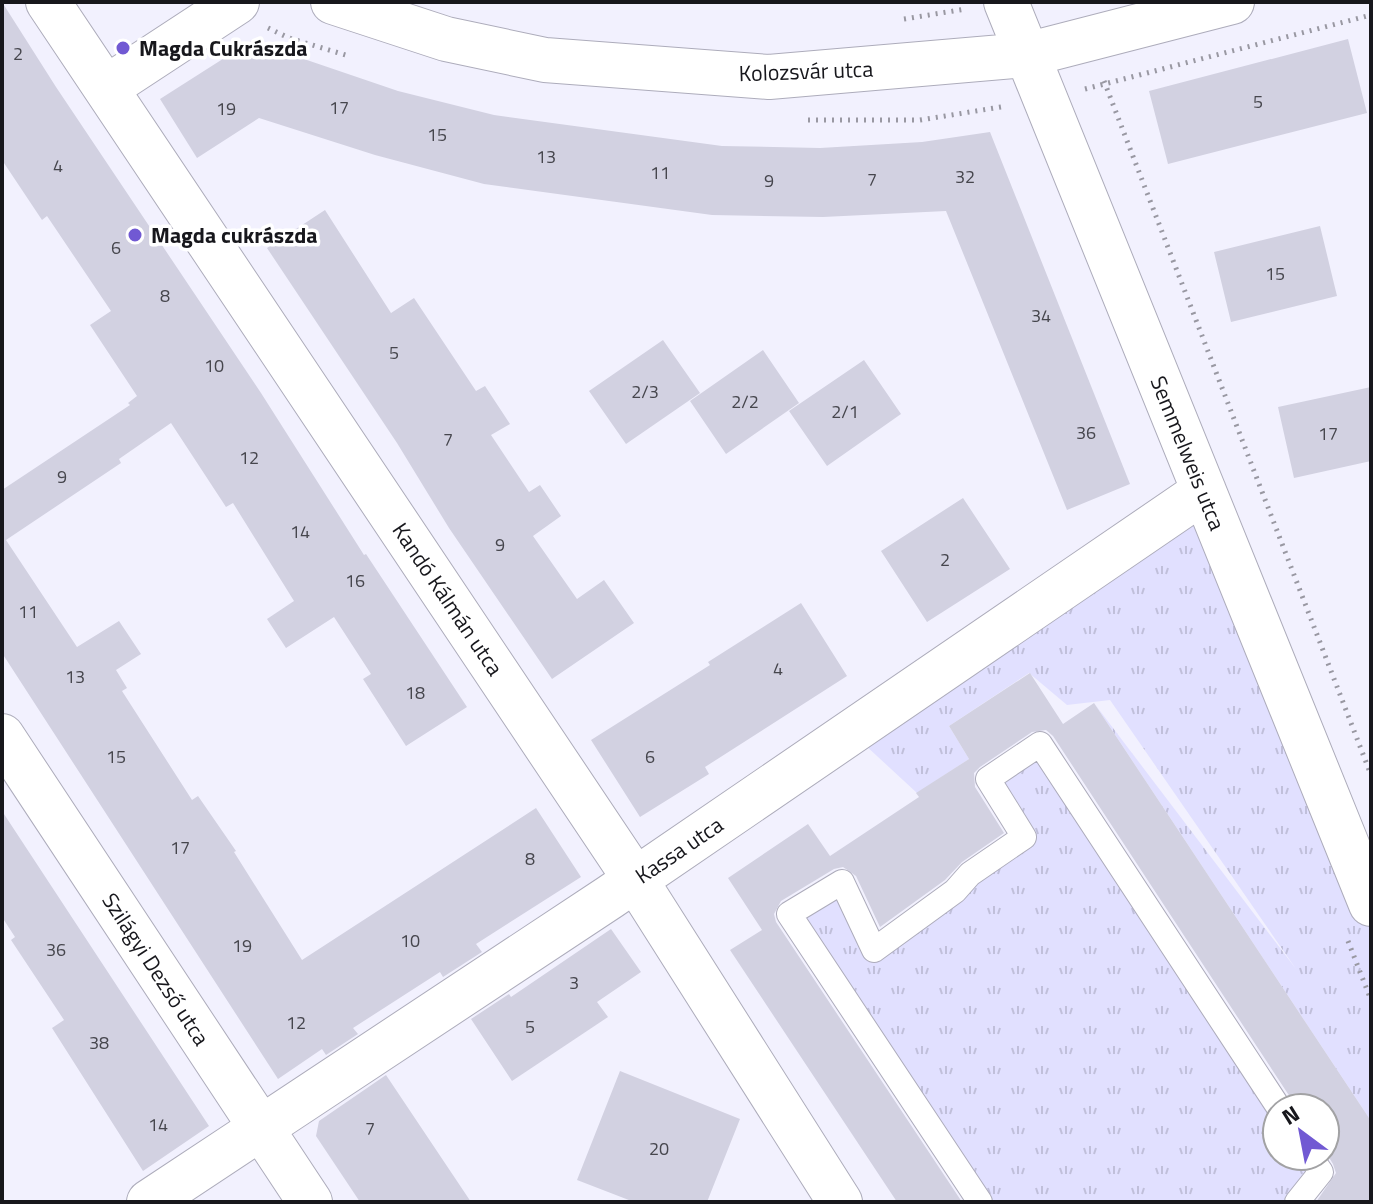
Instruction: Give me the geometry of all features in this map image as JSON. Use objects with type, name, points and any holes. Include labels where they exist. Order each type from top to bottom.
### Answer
[{"type":"street","name":"Kandó Kálmán utca","points":[[48,2],[635,879],[840,1202]]},
{"type":"street","points":[[106,88],[237,2]]},
{"type":"street","name":"Kolozsvár utca","points":[[333,2],[446,39],[545,60],[769,77],[1026,55],[1232,2]]},
{"type":"street","name":"Semmelweis utca","points":[[1006,2],[1371,904]]},
{"type":"street","name":"Kassa utca","points":[[149,1202],[635,879],[1204,491]]},
{"type":"street","name":"Szilágyi Dezső utca","points":[[2,736],[310,1202]]},
{"type":"lane","points":[[980,1202],[789,914],[842,882],[874,950],[955,891],[970,874],[1024,837],[988,779],[1040,744],[1268,1092]]},
{"type":"lane","points":[[1297,1202],[1321,1172]]},
{"type":"path","points":[[901,20],[1006,2]]},
{"type":"path","points":[[1087,39],[1371,775]]},
{"type":"green space","points":[[1204,491],[1371,904],[1371,1121],[1094,703],[1296,969],[1110,700],[1067,705],[1029,673],[949,726],[969,759],[917,793],[851,732]]},
{"type":"green space","points":[[1040,744],[1267,1092],[1261,1092],[1261,1172],[1321,1172],[1297,1202],[980,1202],[789,914],[842,882],[874,949],[1024,837],[988,779]]},
{"type":"building","points":[[2,2],[467,707],[406,746],[363,679],[371,674],[334,617],[286,648],[267,619],[294,601],[233,503],[226,507],[171,423],[119,459],[121,463],[6,540],[77,647],[119,621],[141,654],[116,670],[127,688],[122,691],[192,800],[198,796],[236,851],[302,960],[536,808],[581,877],[476,944],[482,952],[443,977],[440,972],[353,1028],[358,1034],[326,1055],[322,1049],[278,1079],[2,653],[2,490],[130,405],[128,403],[137,396],[90,325],[111,311],[47,216],[42,220],[2,160]]},
{"type":"building","points":[[1348,39],[1367,113],[1168,164],[1149,91]]},
{"type":"building","points":[[251,41],[398,91],[494,115],[722,146],[820,148],[922,142],[990,132],[1130,484],[1067,510],[946,211],[823,217],[712,215],[484,184],[375,155],[259,118],[197,158],[160,99]]},
{"type":"building","points":[[325,210],[391,313],[414,298],[476,391],[485,386],[510,424],[491,435],[529,492],[540,485],[561,516],[533,536],[577,599],[604,580],[634,623],[552,679],[449,528],[397,443],[267,248]]},
{"type":"building","points":[[1320,226],[1337,296],[1231,322],[1214,252]]},
{"type":"building","points":[[663,340],[700,393],[626,444],[589,391]]},
{"type":"building","points":[[763,350],[799,403],[726,454],[690,401]]},
{"type":"building","points":[[864,360],[901,414],[827,466],[789,411]]},
{"type":"building","points":[[1371,387],[1371,461],[1294,478],[1278,407]]},
{"type":"building","points":[[963,498],[1010,569],[927,622],[881,551]]},
{"type":"building","points":[[801,603],[847,676],[705,767],[709,774],[640,817],[591,740]]},
{"type":"building","points":[[1030,673],[1063,724],[1094,703],[1371,1121],[1371,1202],[1316,1202],[1336,1172],[1341,1172],[1341,1092],[1287,1092],[1053,736],[1046,730],[1032,732],[974,773],[975,787],[1004,833],[880,927],[856,876],[843,867],[834,869],[781,901],[774,914],[776,922],[962,1202],[897,1202],[730,950],[762,930],[728,878],[808,824],[830,856],[919,797],[916,793],[969,759],[949,726]]},
{"type":"building","points":[[2,811],[209,1126],[143,1171],[52,1028],[64,1020],[11,940],[15,937],[2,917]]},
{"type":"building","points":[[611,929],[641,972],[597,1002],[608,1017],[512,1081],[471,1019],[509,994],[511,997]]},
{"type":"building","points":[[620,1071],[740,1119],[707,1202],[634,1202],[577,1180]]},
{"type":"building","points":[[386,1075],[471,1202],[360,1202],[316,1136],[319,1121]]},
{"type":"place","name":"Magda Cukrászda","points":[[123,48]]},
{"type":"place","name":"Magda cukrászda","points":[[135,235]]}]
